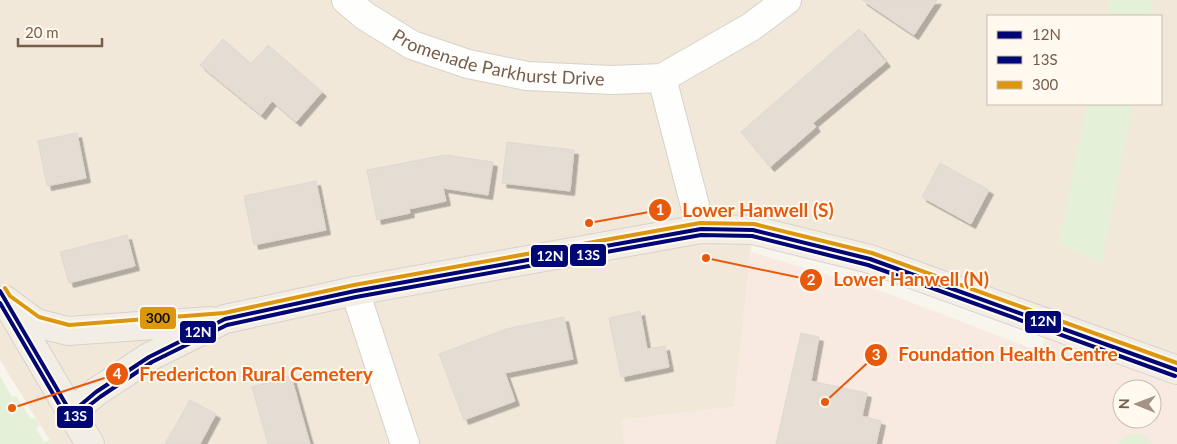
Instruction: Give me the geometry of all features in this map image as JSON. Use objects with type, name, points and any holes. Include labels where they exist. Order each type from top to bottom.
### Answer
[{"type":"main road","points":[[3,296],[36,323],[68,331],[225,319],[355,291],[701,229],[753,230],[870,259],[1177,370]]},
{"type":"main road","points":[[3,296],[90,444]]},
{"type":"main road","points":[[71,413],[96,392],[149,357],[225,319]]},
{"type":"main road","points":[[1139,356],[1177,357]]},
{"type":"street","name":"Promenade Parkhurst Drive","points":[[346,0],[365,16],[412,45],[468,64],[527,76],[612,80],[662,78]]},
{"type":"street","points":[[701,229],[662,78],[751,28],[787,0]]},
{"type":"street","points":[[355,291],[405,444]]},
{"type":"shaded area","points":[[0,0],[1177,0],[1177,357],[753,231],[734,407],[622,420],[625,444],[52,444],[0,360]]},
{"type":"shaded area","points":[[751,252],[881,291],[1041,352],[1048,325],[1177,370],[1177,444],[625,444],[621,420],[734,407]]},
{"type":"green space","points":[[1109,0],[1153,0],[1150,15],[1106,15]]},
{"type":"green space","points":[[1087,105],[1133,105],[1102,263],[1059,243]]},
{"type":"green space","points":[[0,376],[12,397],[16,396],[31,419],[35,418],[40,425],[36,429],[44,442],[50,440],[52,444],[0,444]]},
{"type":"green space","points":[[1137,433],[1153,444],[1118,444],[1127,435]]},
{"type":"building","points":[[862,0],[937,0],[914,35]]},
{"type":"building","points":[[859,29],[886,62],[813,123],[816,127],[770,167],[741,132]]},
{"type":"building","points":[[223,39],[251,64],[268,45],[322,92],[296,122],[272,101],[261,115],[200,65]]},
{"type":"building","points":[[77,133],[86,178],[47,186],[38,141]]},
{"type":"building","points":[[507,142],[574,150],[570,191],[502,183]]},
{"type":"building","points":[[445,155],[493,162],[488,195],[443,188],[446,201],[409,209],[410,213],[377,220],[367,170]]},
{"type":"building","points":[[940,163],[989,190],[971,224],[922,197]]},
{"type":"building","points":[[316,181],[326,230],[254,245],[244,196]]},
{"type":"building","points":[[127,235],[135,266],[69,283],[60,252]]},
{"type":"building","points":[[640,311],[647,349],[665,346],[669,367],[621,377],[609,318]]},
{"type":"building","points":[[564,317],[573,359],[505,373],[515,401],[464,420],[439,354],[506,329]]},
{"type":"building","points":[[801,333],[819,337],[811,381],[867,393],[862,416],[881,421],[876,444],[776,444]]},
{"type":"building","points":[[291,376],[310,444],[268,444],[252,387]]},
{"type":"building","points":[[190,400],[216,414],[200,444],[165,444]]},
{"type":"transit line","name":"300","points":[[5,288],[10,296],[39,317],[69,325],[224,313],[354,285],[700,223],[754,224],[872,253],[1177,363]]},
{"type":"transit line","name":"12N","points":[[0,291],[71,413],[96,392],[149,357],[225,319],[355,291],[701,229],[753,230],[870,259],[1177,370]]},
{"type":"transit line","name":"13S","points":[[0,303],[66,416],[72,419],[100,397],[152,362],[227,325],[356,297],[701,235],[752,236],[868,265],[1175,376]]},
{"type":"place","name":"Lower Hanwell (S)","points":[[589,223]]},
{"type":"place","name":"Lower Hanwell (N)","points":[[706,258]]},
{"type":"place","name":"Foundation Health Centre","points":[[825,402]]},
{"type":"place","name":"Fredericton Rural Cemetery","points":[[12,408]]}]
